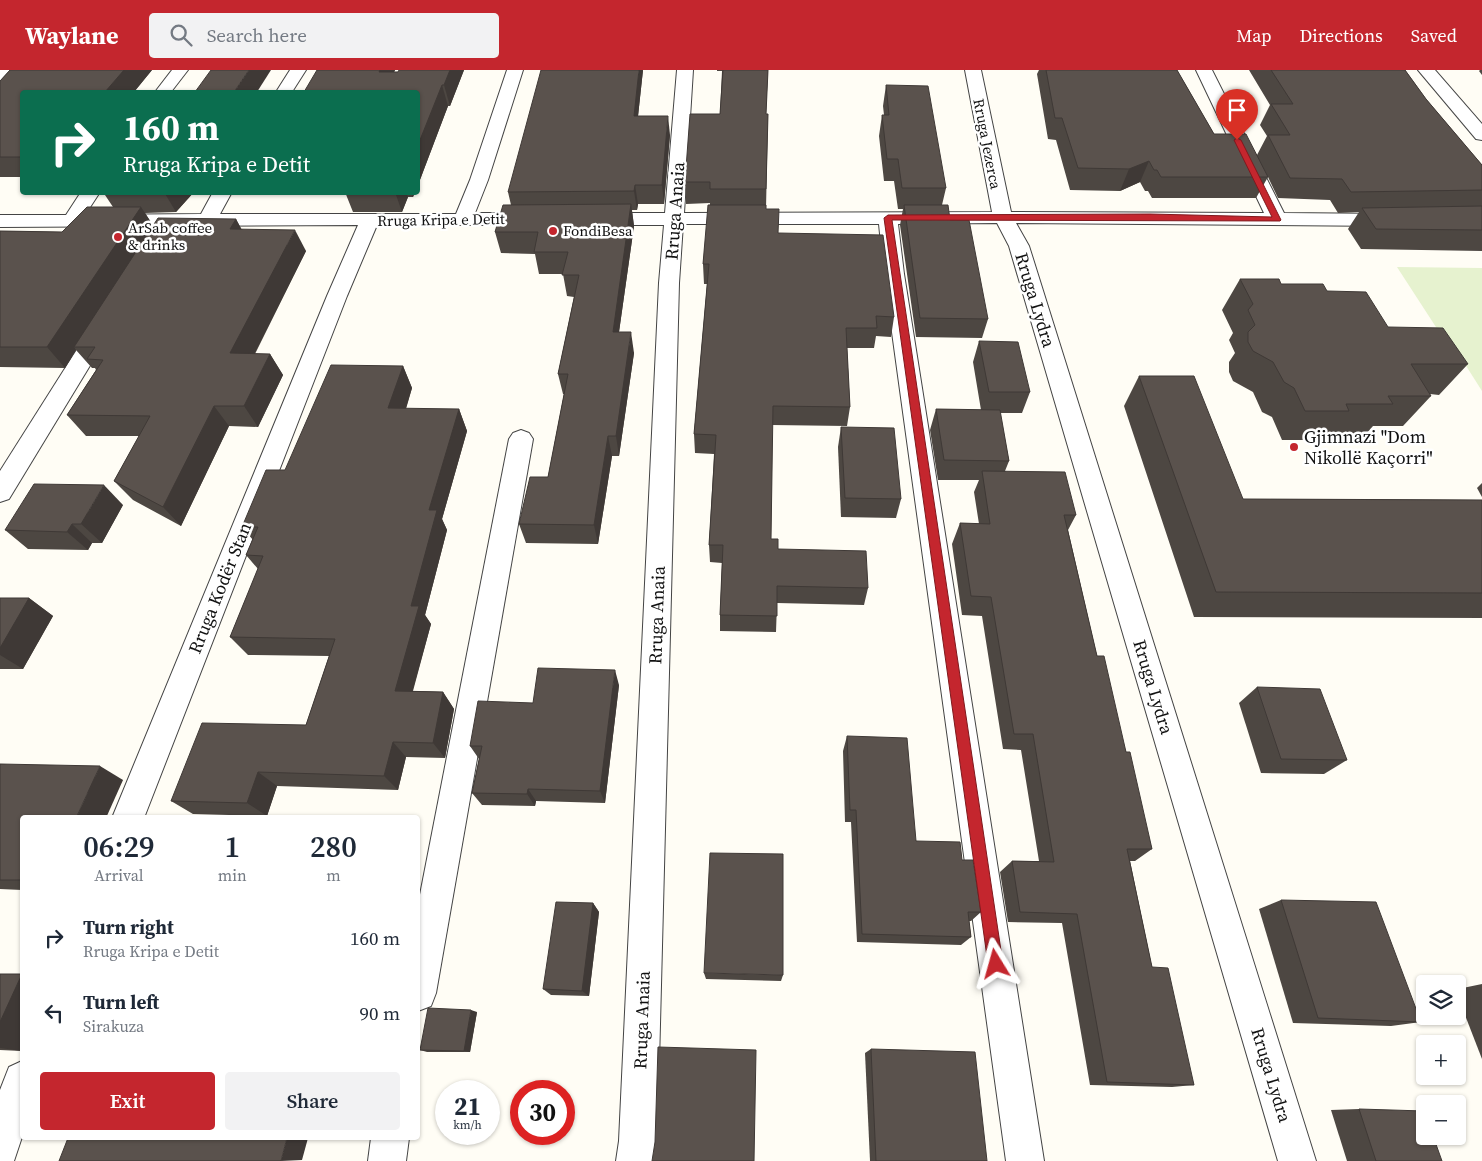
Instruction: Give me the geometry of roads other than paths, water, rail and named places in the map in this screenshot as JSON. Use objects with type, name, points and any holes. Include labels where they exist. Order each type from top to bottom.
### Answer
[{"type":"street","points":[[0,77],[7,70]]},
{"type":"street","points":[[165,90],[180,70]]},
{"type":"street","points":[[285,90],[298,70]]},
{"type":"street","points":[[463,219],[479,180],[515,70]]},
{"type":"street","name":"Rruga Anaia","points":[[635,1161],[638,1141],[669,283],[685,70]]},
{"type":"street","name":"Rruga Jezerca","points":[[973,70],[1002,217]]},
{"type":"street","points":[[1204,70],[1277,220]]},
{"type":"street","points":[[1426,70],[1482,135]]},
{"type":"street","points":[[71,221],[89,195]]},
{"type":"street","points":[[207,221],[222,195]]},
{"type":"street","points":[[337,220],[345,202]]},
{"type":"street","points":[[579,219],[1002,217],[1414,220]]},
{"type":"street","name":"Rruga Lydra","points":[[1002,217],[1019,246],[1297,1161]]},
{"type":"street","points":[[888,218],[894,274],[1024,1161]]},
{"type":"street","name":"Rruga Kripa e Detit","points":[[0,221],[171,222],[550,219]]},
{"type":"street","name":"Rruga Kodër Stan","points":[[129,815],[337,296],[370,220]]},
{"type":"street","points":[[157,243],[171,222]]},
{"type":"street","points":[[0,492],[115,307]]},
{"type":"street","points":[[420,982],[521,439]]},
{"type":"street","points":[[0,1147],[20,1086]]},
{"type":"street","points":[[387,1161],[390,1140]]},
{"type":"place","name":"FondiBesa","points":[[553,231]]},
{"type":"place","name":"ArSab coffee & drinks","points":[[118,237]]},
{"type":"place","name":"Gjimnazi \"Dom Nikollë Kaçorri\"","points":[[1294,447]]}]
